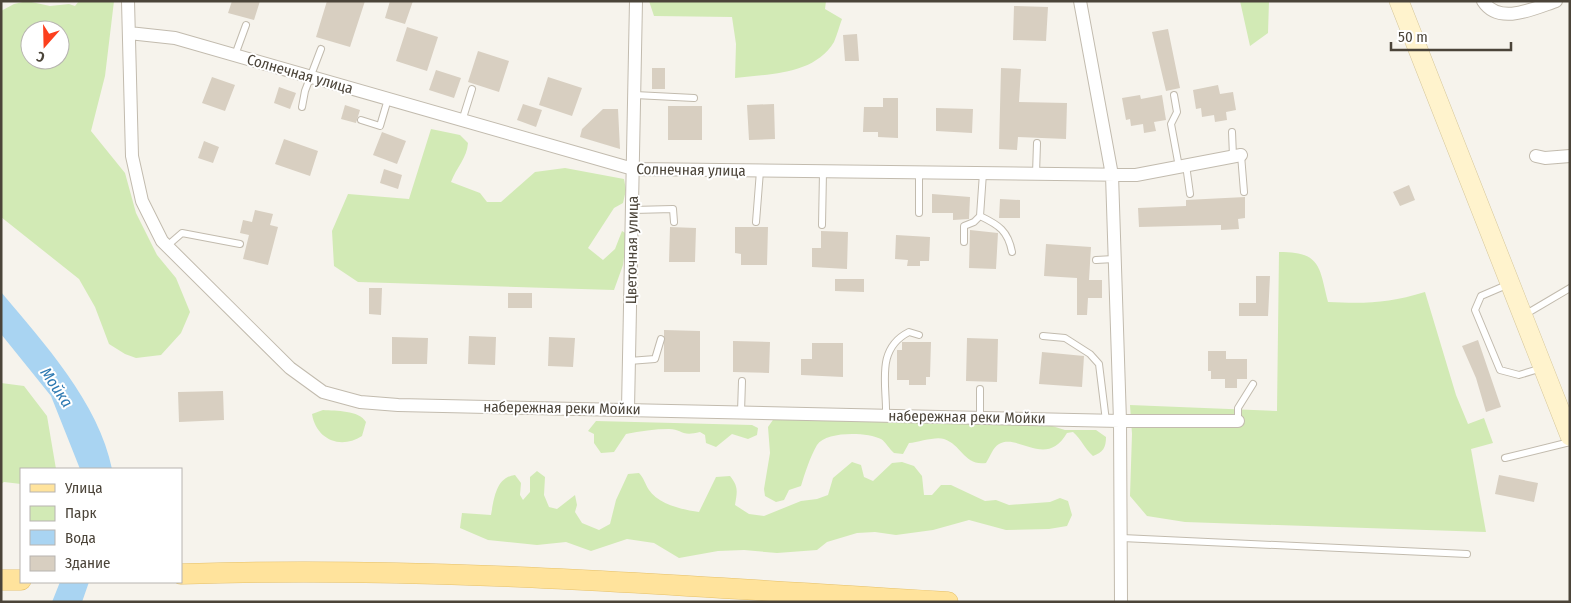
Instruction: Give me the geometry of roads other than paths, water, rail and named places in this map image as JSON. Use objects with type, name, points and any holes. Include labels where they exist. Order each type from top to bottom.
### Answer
[{"type":"main road","points":[[1399,1],[1570,436]]},
{"type":"main road","points":[[182,574],[354,572],[541,577],[948,602]]},
{"type":"main road","points":[[1,580],[20,580]]},
{"type":"street","points":[[128,1],[129,33]]},
{"type":"street","name":"Цветочная улица","points":[[628,409],[636,1]]},
{"type":"street","points":[[1080,1],[1112,175],[1120,421],[1121,602]]},
{"type":"street","points":[[1483,1],[1494,11],[1505,14],[1556,1]]},
{"type":"street","name":"Солнечная улица","points":[[129,33],[175,38],[633,170],[1136,175],[1237,155]]},
{"type":"street","name":"набережная реки Мойки","points":[[129,33],[132,156],[142,201],[162,241],[290,368],[323,392],[360,402],[398,405],[1106,421],[1238,421]]},
{"type":"street","points":[[1536,156],[1546,158],[1570,156]]},
{"type":"lane","points":[[235,55],[246,25]]},
{"type":"lane","points":[[302,107],[305,91],[312,77],[321,49]]},
{"type":"lane","points":[[462,120],[472,89]]},
{"type":"lane","points":[[635,95],[694,98]]},
{"type":"lane","points":[[1174,95],[1177,112],[1171,124],[1190,194]]},
{"type":"lane","points":[[361,120],[380,126],[388,99]]},
{"type":"lane","points":[[1232,132],[1244,192]]},
{"type":"lane","points":[[1036,174],[1037,142]]},
{"type":"lane","points":[[756,222],[760,171]]},
{"type":"lane","points":[[822,225],[823,172]]},
{"type":"lane","points":[[919,173],[919,213]]},
{"type":"lane","points":[[964,242],[964,226],[974,222],[980,216],[983,174]]},
{"type":"lane","points":[[632,210],[673,209],[674,222]]},
{"type":"lane","points":[[980,216],[998,225],[1010,239],[1012,252]]},
{"type":"lane","points":[[167,246],[182,233],[240,244]]},
{"type":"lane","points":[[1096,260],[1114,259]]},
{"type":"lane","points":[[1510,284],[1481,296],[1475,310],[1500,370],[1519,375],[1542,368]]},
{"type":"lane","points":[[1522,316],[1570,288]]},
{"type":"lane","points":[[886,416],[885,362],[890,350],[901,336],[910,332],[918,335]]},
{"type":"lane","points":[[1044,336],[1065,338],[1090,354],[1099,364],[1106,421]]},
{"type":"lane","points":[[629,361],[655,359],[661,339]]},
{"type":"lane","points":[[741,412],[742,381]]},
{"type":"lane","points":[[1238,421],[1238,408],[1252,384]]},
{"type":"lane","points":[[980,389],[980,418]]},
{"type":"lane","points":[[1505,458],[1570,442]]},
{"type":"lane","points":[[1122,538],[1467,554]]},
{"type":"water","name":"Мойка","points":[[1,292],[51,353],[82,397],[105,444],[112,468],[80,468],[51,396],[1,334]]},
{"type":"water","points":[[60,583],[89,583],[82,602],[52,602]]}]
